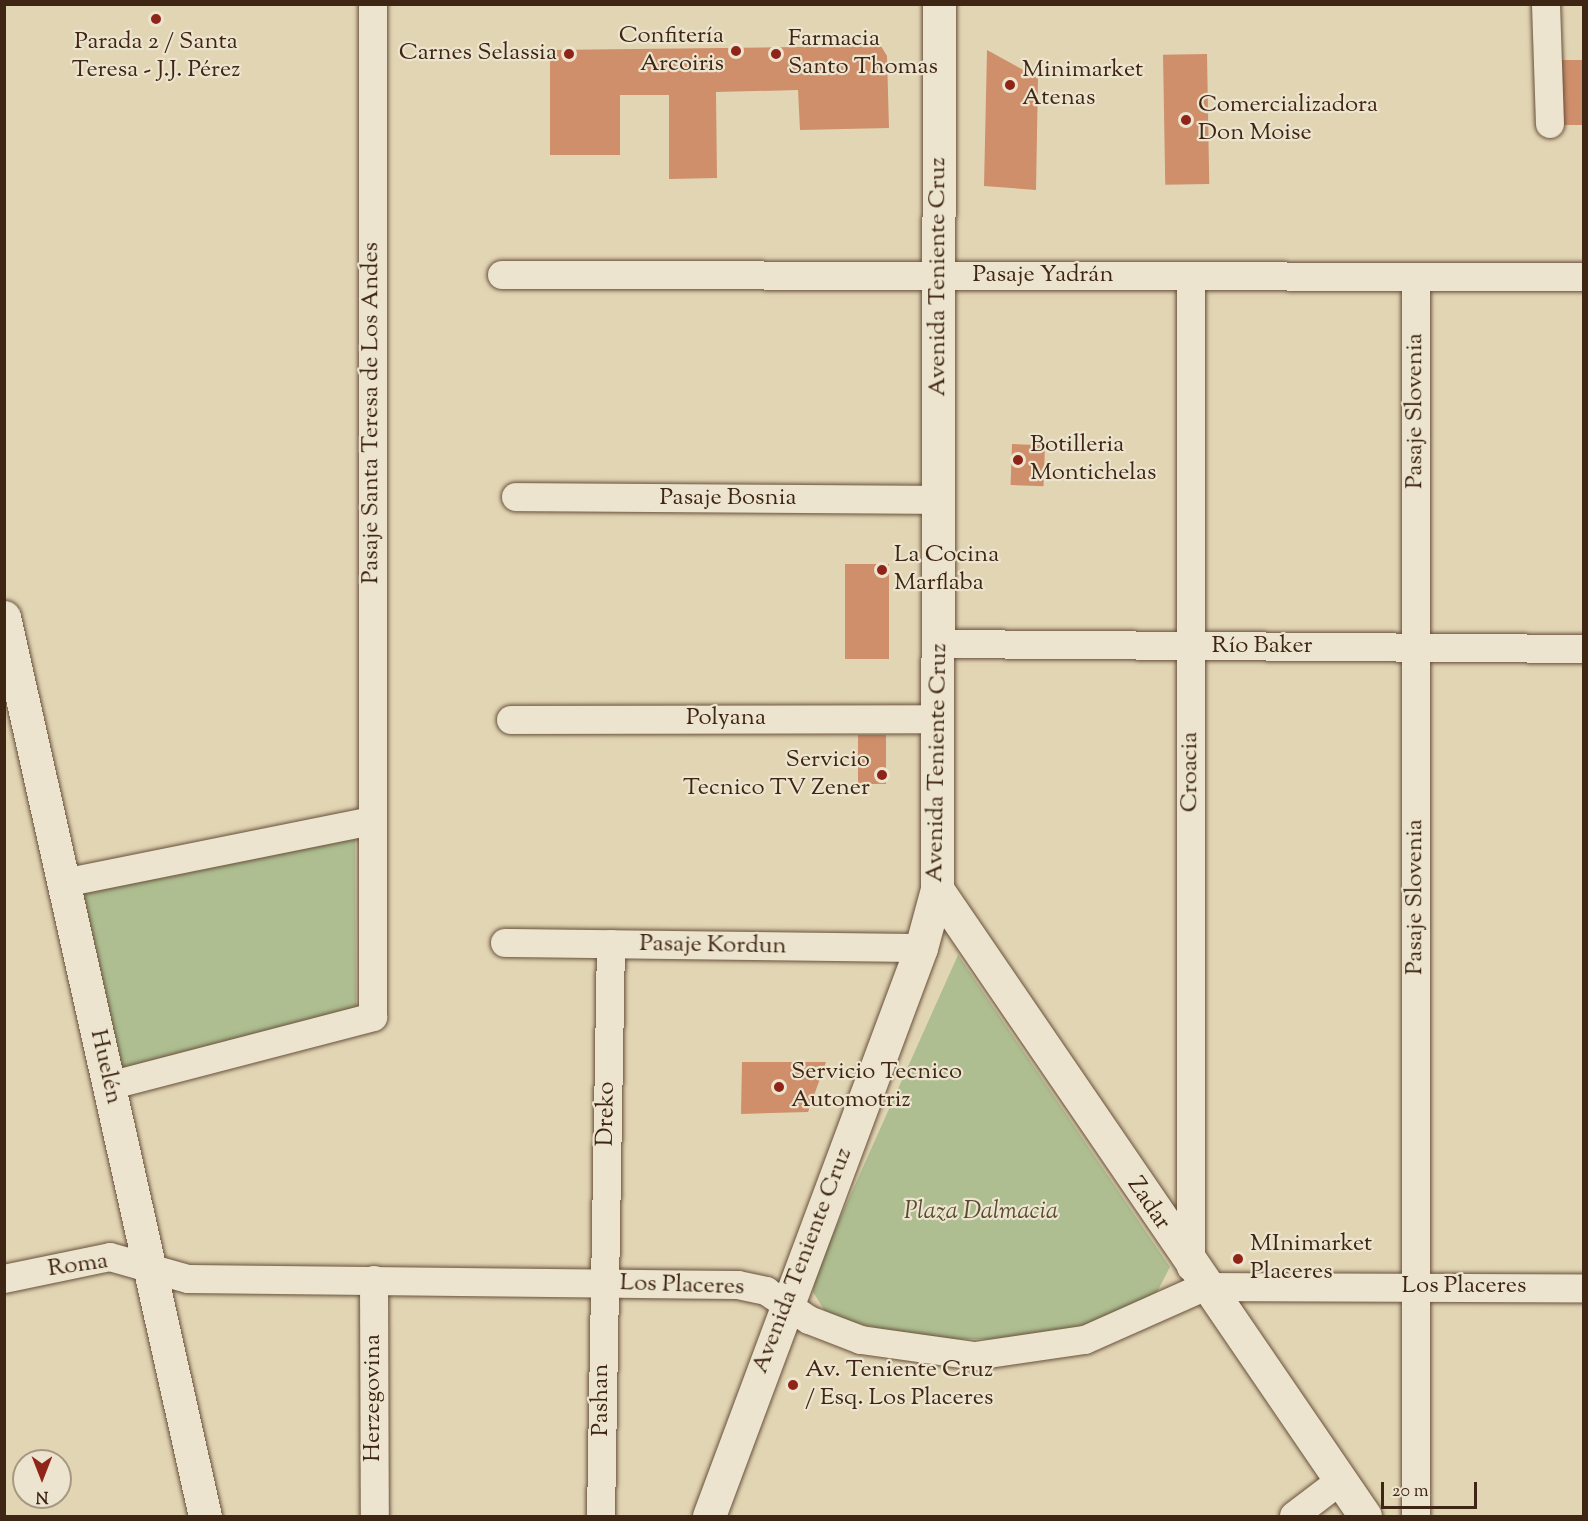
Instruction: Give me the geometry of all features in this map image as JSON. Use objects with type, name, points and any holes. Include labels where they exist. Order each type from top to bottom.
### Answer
[{"type":"main road","name":"Avenida Teniente Cruz","points":[[709,1516],[921,948],[937,889],[940,719],[939,4]]},
{"type":"main road","name":"Huelén","points":[[4,617],[205,1516]]},
{"type":"main road","name":"Zadar","points":[[937,889],[1197,1277],[1365,1516]]},
{"type":"street","name":"Pasaje Santa Teresa de Los Andes","points":[[109,1086],[373,1017],[373,4]]},
{"type":"street","points":[[1546,4],[1550,124]]},
{"type":"street","name":"Pasaje Yadrán","points":[[502,275],[1584,277]]},
{"type":"street","name":"Croacia","points":[[1191,276],[1191,647],[1197,1277]]},
{"type":"street","name":"Pasaje Slovenia","points":[[1416,277],[1416,1516]]},
{"type":"street","name":"Pasaje Bosnia","points":[[516,497],[939,500]]},
{"type":"street","name":"Río Baker","points":[[940,645],[1584,649]]},
{"type":"street","name":"Polyana","points":[[511,720],[940,719]]},
{"type":"street","points":[[64,883],[372,821]]},
{"type":"street","name":"Pasaje Kordun","points":[[505,943],[921,948]]},
{"type":"street","name":"Dreko","points":[[603,1284],[611,944]]},
{"type":"street","name":"Roma","points":[[4,1279],[110,1257],[150,1272]]},
{"type":"street","name":"Los Placeres","points":[[150,1272],[188,1279],[738,1285],[766,1291],[822,1326],[861,1340],[940,1354],[986,1355],[1085,1340],[1197,1277],[1416,1287],[1584,1288]]},
{"type":"street","name":"Herzegovina","points":[[374,1280],[375,1516]]},
{"type":"street","name":"Pashan","points":[[601,1516],[603,1284]]},
{"type":"street","points":[[1294,1516],[1340,1481]]},
{"type":"green space","points":[[355,839],[356,1010],[122,1068],[83,893]]},
{"type":"green space","name":"Plaza Dalmacia","points":[[958,955],[1170,1267],[1157,1292],[1095,1323],[1006,1339],[928,1339],[841,1320],[825,1311],[813,1292],[816,1272]]},
{"type":"building","points":[[881,46],[887,56],[889,128],[800,130],[798,90],[716,92],[717,178],[669,179],[669,95],[620,95],[620,155],[550,155],[550,50]]},
{"type":"building","points":[[987,50],[1038,78],[1036,190],[984,186]]},
{"type":"building","name":"Comercializadora Don Moise","points":[[1207,54],[1209,184],[1165,185],[1163,55]]},
{"type":"building","points":[[1561,60],[1584,60],[1584,125],[1561,125]]},
{"type":"building","points":[[1012,444],[1045,445],[1044,486],[1011,485]]},
{"type":"building","points":[[845,564],[889,564],[889,659],[845,659]]},
{"type":"building","points":[[858,735],[886,735],[886,784],[858,784]]},
{"type":"building","name":"Servicio Tecnico Automotriz","points":[[742,1062],[826,1062],[808,1112],[741,1114]]},
{"type":"place","name":"Parada 2 / Santa Teresa - J.J. Pérez","points":[[156,19]]},
{"type":"place","name":"Confitería Arcoiris","points":[[736,51]]},
{"type":"place","name":"Carnes Selassia","points":[[569,54]]},
{"type":"place","name":"Farmacia Santo Thomas","points":[[776,54]]},
{"type":"place","name":"Minimarket Atenas","points":[[1010,85]]},
{"type":"place","name":"Comercializadora Don Moise","points":[[1186,120]]},
{"type":"place","name":"Botilleria Montichelas","points":[[1018,460]]},
{"type":"place","name":"La Cocina Marflaba","points":[[882,570]]},
{"type":"place","name":"Servicio Tecnico TV Zener","points":[[882,775]]},
{"type":"place","name":"Servicio Tecnico Automotriz","points":[[779,1087]]},
{"type":"place","name":"MInimarket Placeres","points":[[1238,1259]]},
{"type":"place","name":"Av. Teniente Cruz / Esq. Los Placeres","points":[[793,1385]]}]
